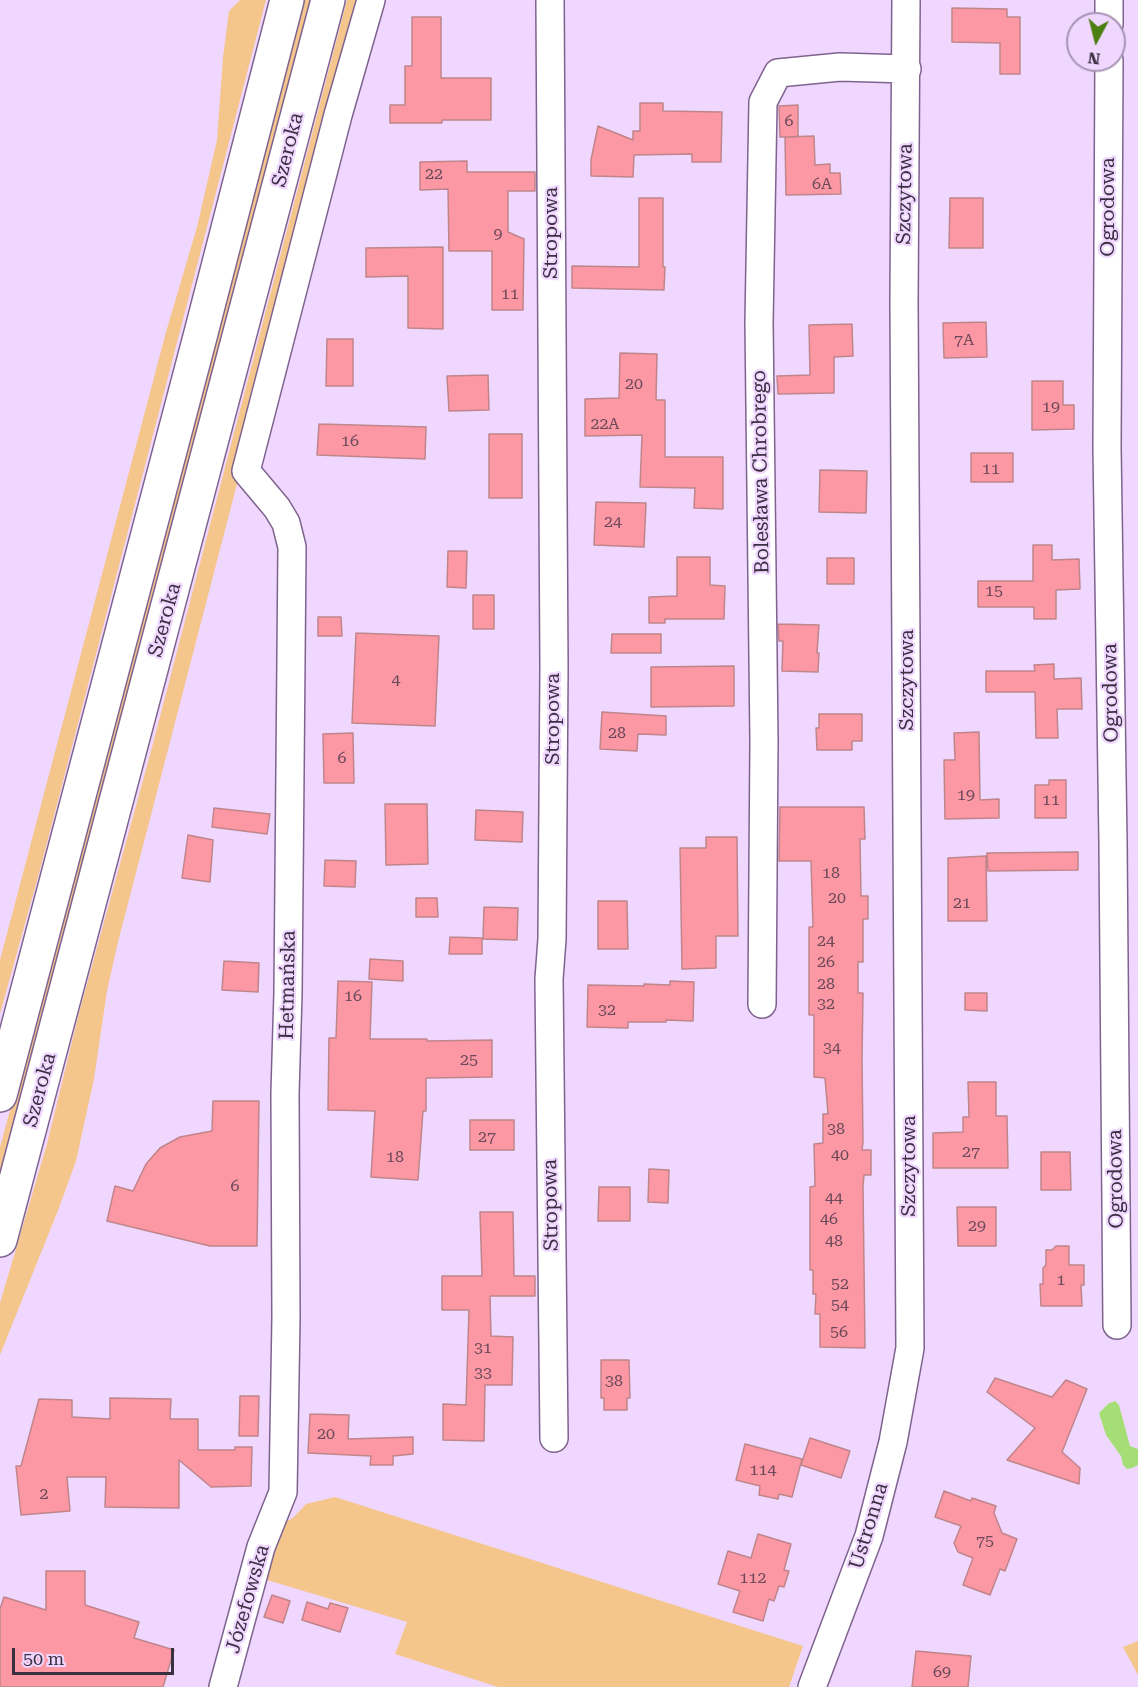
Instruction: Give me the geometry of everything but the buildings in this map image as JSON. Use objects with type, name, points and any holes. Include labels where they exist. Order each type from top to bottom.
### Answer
[{"type":"main road","name":"Szeroka","points":[[0,1095],[287,0]]},
{"type":"main road","name":"Szeroka","points":[[0,1240],[328,0]]},
{"type":"street","name":"Hetmańska","points":[[275,1512],[283,1492],[286,1329],[285,1093],[292,547],[290,534],[282,516],[246,471],[338,116],[371,0]]},
{"type":"street","name":"Stropowa","points":[[550,0],[554,679],[552,939],[549,979],[554,1438]]},
{"type":"street","name":"Szczytowa","points":[[906,0],[904,314],[910,1336],[908,1360]]},
{"type":"street","name":"Bolesława Chrobrego","points":[[762,1004],[765,741],[759,322],[763,102],[778,73],[840,67],[907,69]]},
{"type":"street","name":"Ogrodowa","points":[[1109,72],[1107,447],[1117,1325]]},
{"type":"street","name":"Ustronna","points":[[812,1687],[869,1536],[893,1442],[908,1360]]},
{"type":"street","name":"Józefowska","points":[[224,1687],[261,1547],[275,1512]]},
{"type":"shaded area","points":[[240,0],[266,0],[41,866],[0,1014],[0,960],[166,332],[197,227],[217,140],[229,11]]},
{"type":"shaded area","points":[[302,0],[311,0],[0,1184],[0,1147],[72,882]]},
{"type":"shaded area","points":[[347,0],[364,0],[118,942],[107,991],[94,1079],[76,1161],[0,1355],[0,1303],[47,1144],[79,1013],[151,751]]},
{"type":"shaded area","points":[[1115,1401],[1119,1405],[1130,1446],[1138,1449],[1138,1465],[1132,1468],[1127,1469],[1123,1465],[1121,1456],[1106,1435],[1099,1413]]},
{"type":"shaded area","points":[[335,1497],[803,1646],[789,1687],[498,1687],[395,1654],[407,1622],[267,1580],[281,1524],[293,1518],[306,1504]]},
{"type":"shaded area","points":[[1138,1641],[1138,1675],[1123,1647]]}]
